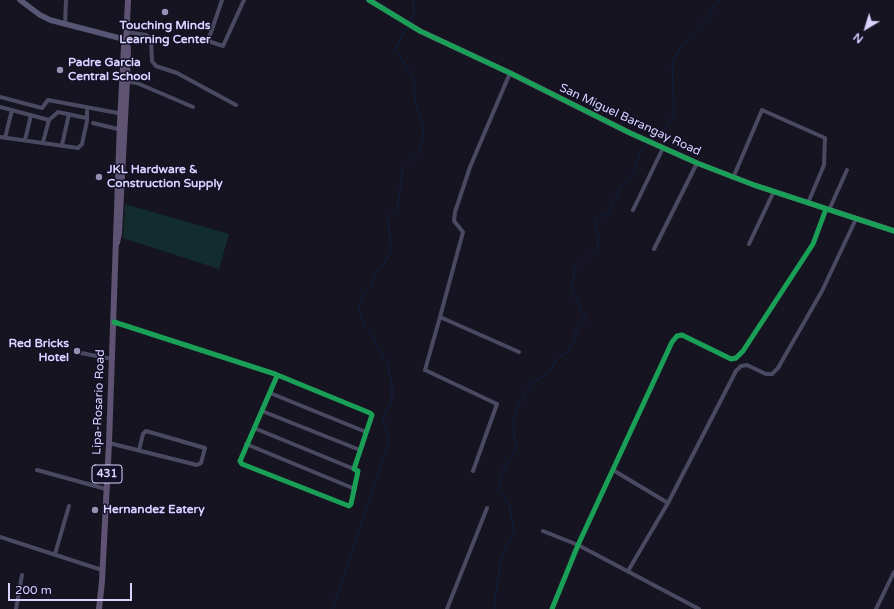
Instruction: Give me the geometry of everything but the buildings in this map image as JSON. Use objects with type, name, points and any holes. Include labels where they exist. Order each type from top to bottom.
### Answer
[{"type":"main road","name":"Lipa-Rosario Road","points":[[99,609],[109,443],[117,243],[115,232],[128,48],[126,42],[128,0]]},
{"type":"street","points":[[20,0],[42,17],[126,42]]},
{"type":"street","points":[[65,25],[66,0]]},
{"type":"street","points":[[222,0],[208,41],[223,46],[244,0]]},
{"type":"street","name":"San Miguel Barangay Road","points":[[369,0],[408,26],[510,73],[663,148],[697,163],[733,178],[894,231]]},
{"type":"street","points":[[127,32],[146,35],[151,38],[152,61],[156,66],[177,73],[236,105]]},
{"type":"street","points":[[473,471],[497,404],[425,370],[463,232],[454,220],[455,212],[470,167],[510,73]]},
{"type":"street","points":[[125,81],[137,83],[193,107]]},
{"type":"street","points":[[0,97],[42,108],[48,100],[123,114]]},
{"type":"street","points":[[0,107],[49,120]]},
{"type":"street","points":[[5,138],[12,110]]},
{"type":"street","points":[[733,178],[762,110],[825,138],[824,165],[808,203]]},
{"type":"street","points":[[0,137],[78,148],[81,146],[87,120],[87,111]]},
{"type":"street","points":[[43,142],[49,120],[57,112],[69,114],[93,123],[122,130]]},
{"type":"street","points":[[62,145],[69,114]]},
{"type":"street","points":[[25,140],[31,115]]},
{"type":"street","points":[[633,210],[663,148]]},
{"type":"street","points":[[654,249],[697,163]]},
{"type":"street","points":[[552,609],[578,545],[672,342],[677,336],[682,335],[731,359],[736,358],[743,351],[813,244],[847,170]]},
{"type":"street","points":[[749,244],[774,191]]},
{"type":"street","points":[[628,571],[668,503],[736,371],[741,366],[747,365],[766,374],[772,374],[778,368],[822,291],[856,219]]},
{"type":"street","points":[[440,316],[519,352]]},
{"type":"street","points":[[114,322],[207,351],[277,376],[370,413],[372,415],[354,469]]},
{"type":"street","points":[[81,353],[112,358]]},
{"type":"street","points":[[254,428],[358,471],[351,504],[349,506],[346,505],[242,464],[240,461],[246,444],[277,376]]},
{"type":"street","points":[[270,394],[366,432]]},
{"type":"street","points":[[262,411],[360,450]]},
{"type":"street","points":[[109,443],[197,465],[201,464],[205,448],[146,431],[143,434],[139,450]]},
{"type":"street","points":[[246,444],[355,489]]},
{"type":"street","points":[[37,470],[106,490]]},
{"type":"street","points":[[613,470],[668,503]]},
{"type":"street","points":[[55,554],[69,506]]},
{"type":"street","points":[[447,609],[487,508]]},
{"type":"street","points":[[543,531],[578,545],[699,609]]},
{"type":"street","points":[[0,537],[102,570]]},
{"type":"street","points":[[876,609],[894,572]]},
{"type":"street","points":[[16,609],[22,575]]},
{"type":"green space","points":[[125,204],[229,234],[219,269],[123,238]]},
{"type":"waterway","points":[[410,22],[414,12],[413,0]]},
{"type":"waterway","points":[[651,139],[666,128],[674,114],[672,65],[675,57],[681,46],[707,18],[719,0]]},
{"type":"waterway","points":[[332,609],[388,445],[388,435],[383,420],[392,399],[392,384],[387,363],[371,334],[364,325],[358,306],[365,293],[371,286],[375,272],[384,265],[391,248],[388,218],[397,208],[403,169],[419,152],[424,132],[415,101],[414,78],[395,49],[407,28]]},
{"type":"waterway","points":[[494,609],[501,558],[514,530],[509,505],[499,489],[500,479],[505,466],[516,451],[513,419],[524,394],[533,382],[542,378],[552,369],[555,361],[570,350],[577,329],[584,323],[585,318],[572,290],[575,268],[597,248],[599,237],[595,224],[596,220],[609,212],[621,187],[635,170],[641,151],[647,144]]},
{"type":"cycle path","points":[[369,0],[420,31],[510,73],[630,133],[697,163],[754,185],[894,231]]},
{"type":"cycle path","points":[[552,609],[578,545],[672,342],[677,336],[682,335],[731,359],[736,358],[743,351],[813,244],[826,209]]},
{"type":"cycle path","points":[[114,322],[275,374],[370,413],[372,415],[354,469],[358,471],[351,504],[349,506],[242,464],[240,461],[277,376]]},
{"type":"place","name":"Touching Minds Learning Center","points":[[165,12]]},
{"type":"place","name":"Padre Garcia Central School","points":[[60,70]]},
{"type":"place","name":"JKL Hardware & Construction Supply","points":[[99,177]]},
{"type":"place","name":"Red Bricks Hotel","points":[[77,351]]},
{"type":"place","name":"Hernandez Eatery","points":[[95,510]]}]
